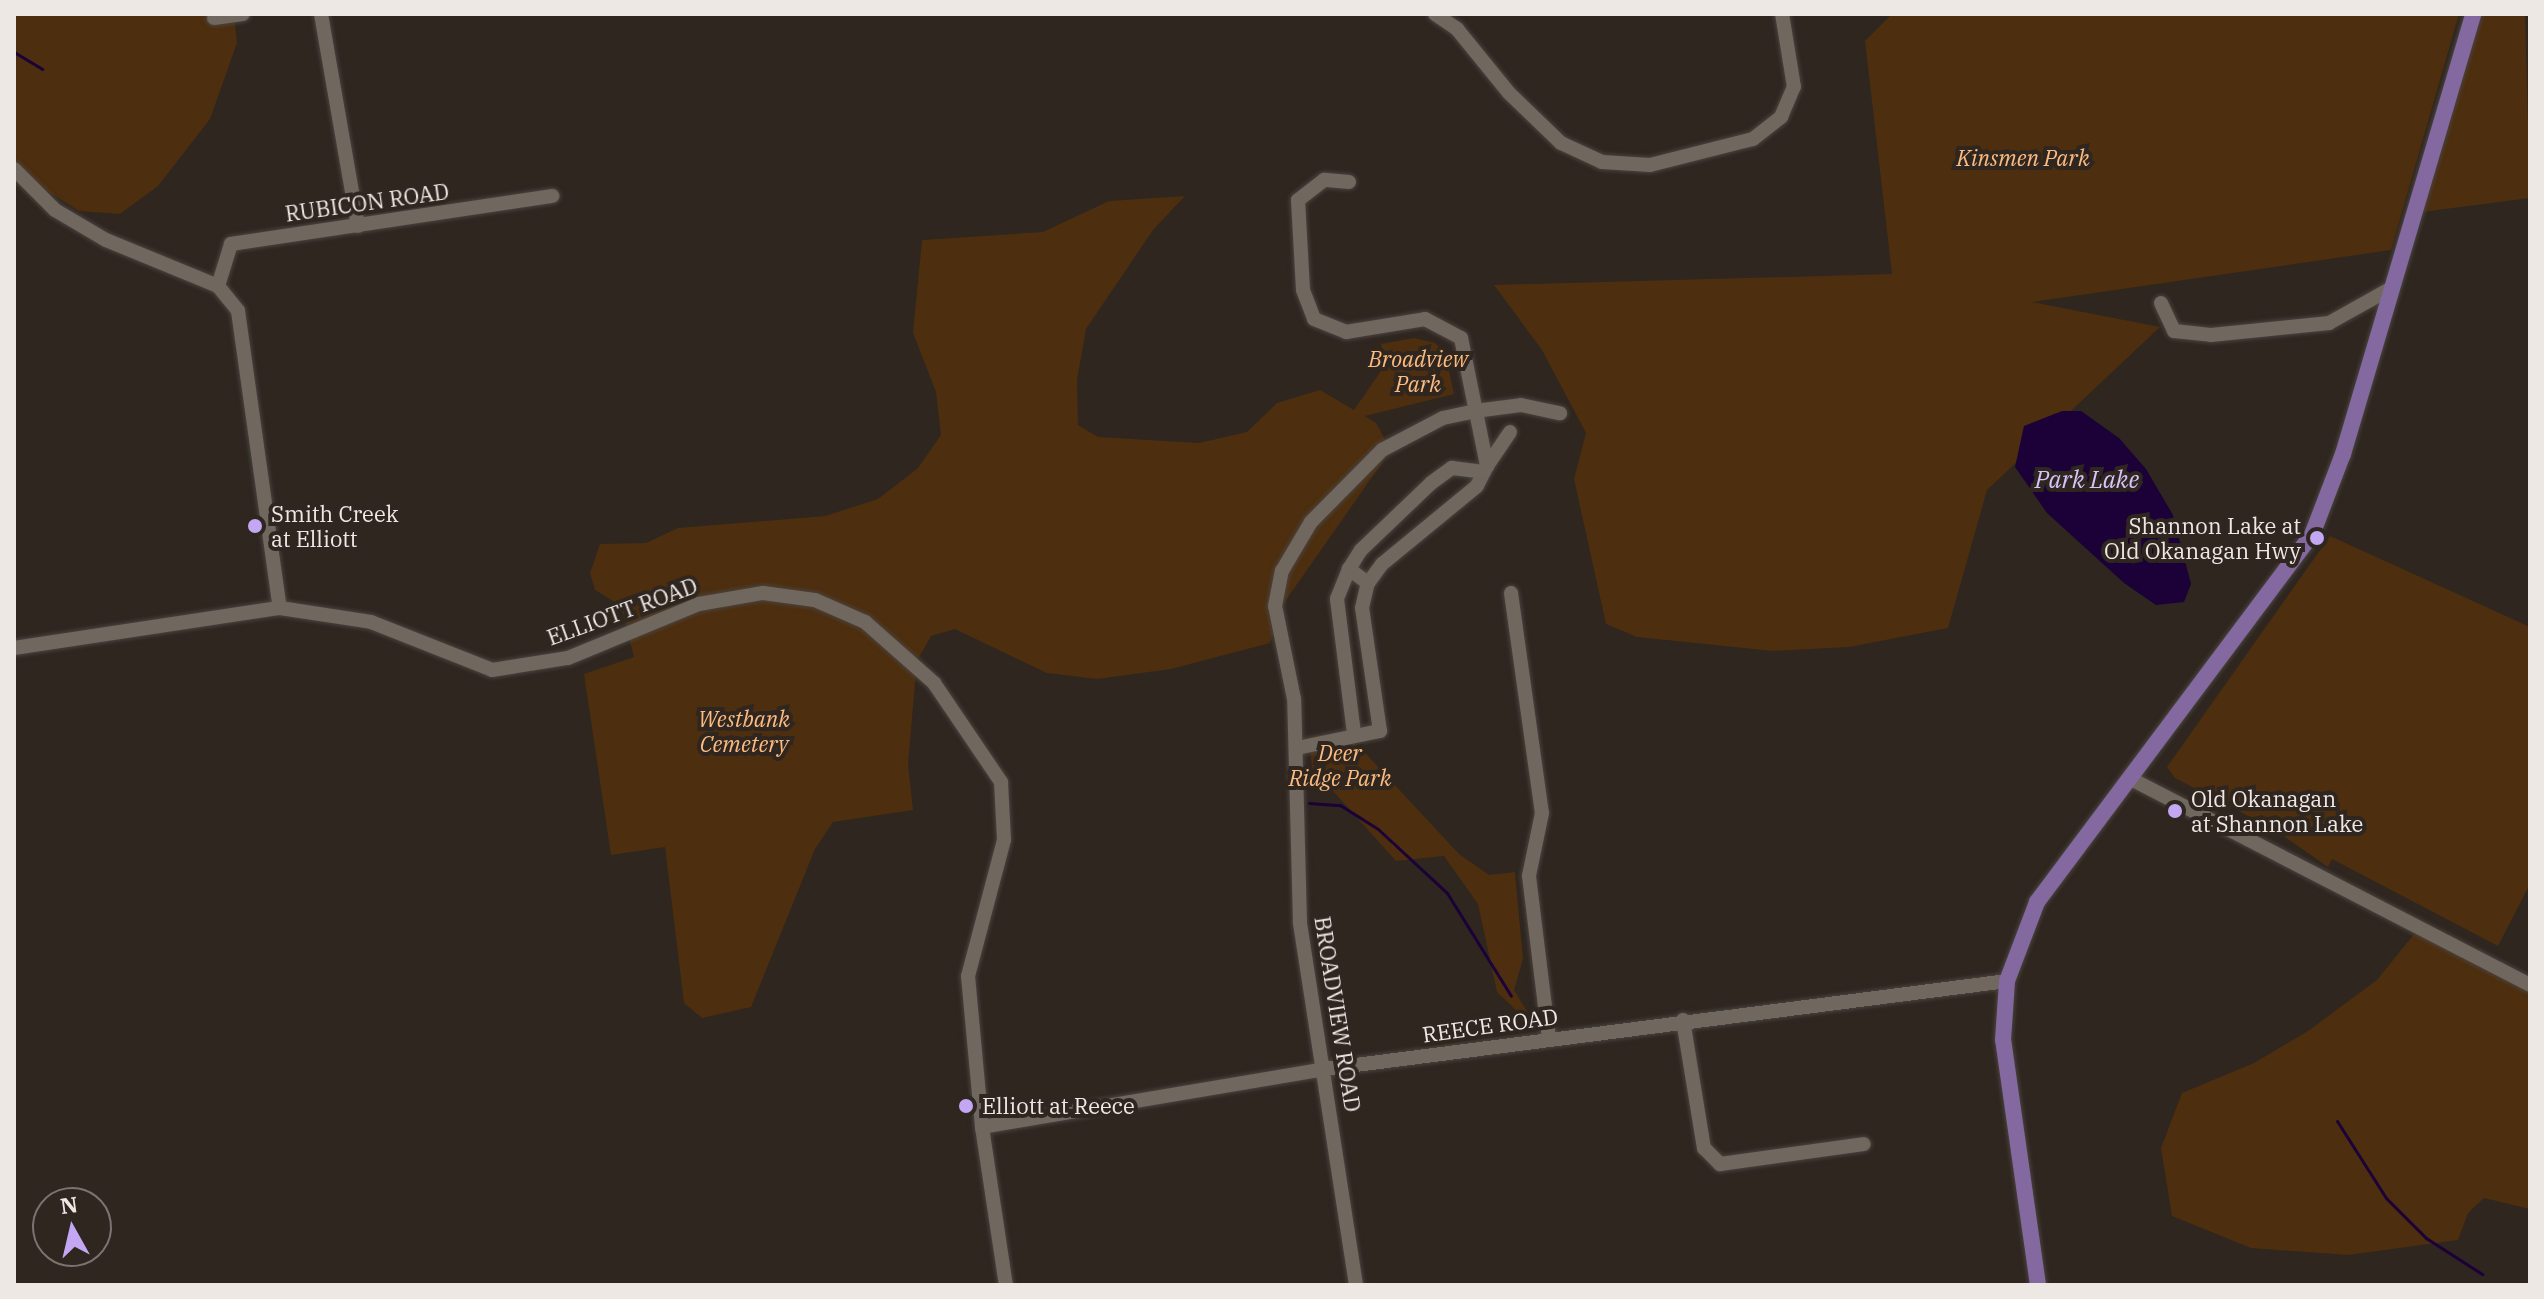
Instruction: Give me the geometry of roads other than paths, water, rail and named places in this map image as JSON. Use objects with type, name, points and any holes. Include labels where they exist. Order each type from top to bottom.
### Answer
[{"type":"main road","points":[[2038,1285],[2003,1040],[2007,981],[2037,902],[2312,535],[2343,454],[2473,14]]},
{"type":"street","points":[[214,18],[243,14]]},
{"type":"street","points":[[321,14],[358,226]]},
{"type":"street","points":[[1435,14],[1457,29],[1509,93],[1561,143],[1602,162],[1650,165],[1753,139],[1781,117],[1794,87],[1782,14]]},
{"type":"street","points":[[14,169],[55,210],[106,240],[218,286],[238,311],[280,608]]},
{"type":"street","points":[[1349,182],[1324,180],[1298,200],[1303,290],[1314,319],[1346,332],[1425,319],[1461,338],[1485,469]]},
{"type":"street","name":"RUBICON ROAD","points":[[218,286],[231,244],[552,196]]},
{"type":"street","points":[[2161,303],[2174,331],[2211,335],[2329,323],[2390,289]]},
{"type":"street","name":"BROADVIEW ROAD","points":[[1356,1285],[1300,922],[1294,699],[1275,606],[1282,571],[1311,522],[1382,450],[1443,418],[1475,411],[1521,405],[1560,413]]},
{"type":"street","points":[[1297,748],[1380,731],[1362,608],[1368,583],[1382,564],[1477,486],[1510,432]]},
{"type":"street","points":[[1354,734],[1337,599],[1349,569],[1361,550],[1431,483],[1452,468],[1485,469]]},
{"type":"street","points":[[1349,569],[1368,583]]},
{"type":"street","name":"ELLIOTT ROAD","points":[[14,648],[280,608],[371,622],[492,670],[568,658],[699,604],[763,593],[815,600],[865,622],[934,683],[1001,782],[1004,840],[968,976],[982,1127],[1006,1285]]},
{"type":"street","points":[[1511,593],[1542,813],[1529,876],[1549,1039]]},
{"type":"street","points":[[2131,779],[2530,985]]},
{"type":"street","name":"REECE ROAD","points":[[982,1127],[1325,1069],[1683,1020],[2007,981]]},
{"type":"street","points":[[1683,1020],[1704,1148],[1720,1164],[1864,1144]]},
{"type":"water","name":"Park Lake","points":[[2062,411],[2081,411],[2119,438],[2146,469],[2173,515],[2191,584],[2184,602],[2156,605],[2124,583],[2047,513],[2015,467],[2024,426]]},
{"type":"waterway","points":[[14,52],[42,69]]},
{"type":"waterway","points":[[1309,803],[1340,805],[1378,829],[1447,893],[1511,996]]},
{"type":"waterway","points":[[2337,1121],[2386,1198],[2426,1238],[2482,1274]]},
{"type":"place","name":"Smith Creek at Elliott","points":[[255,526]]},
{"type":"place","name":"Shannon Lake at Old Okanagan Hwy","points":[[2317,538]]},
{"type":"place","name":"Old Okanagan at Shannon Lake","points":[[2175,811]]},
{"type":"place","name":"Elliott at Reece","points":[[966,1106]]},
{"type":"park label","name":"Kinsmen Park","points":[[2023,158]]},
{"type":"park label","name":"Broadview Park","points":[[1418,370]]},
{"type":"park label","name":"Westbank Cemetery","points":[[744,730]]},
{"type":"park label","name":"Deer Ridge Park","points":[[1340,764]]}]
